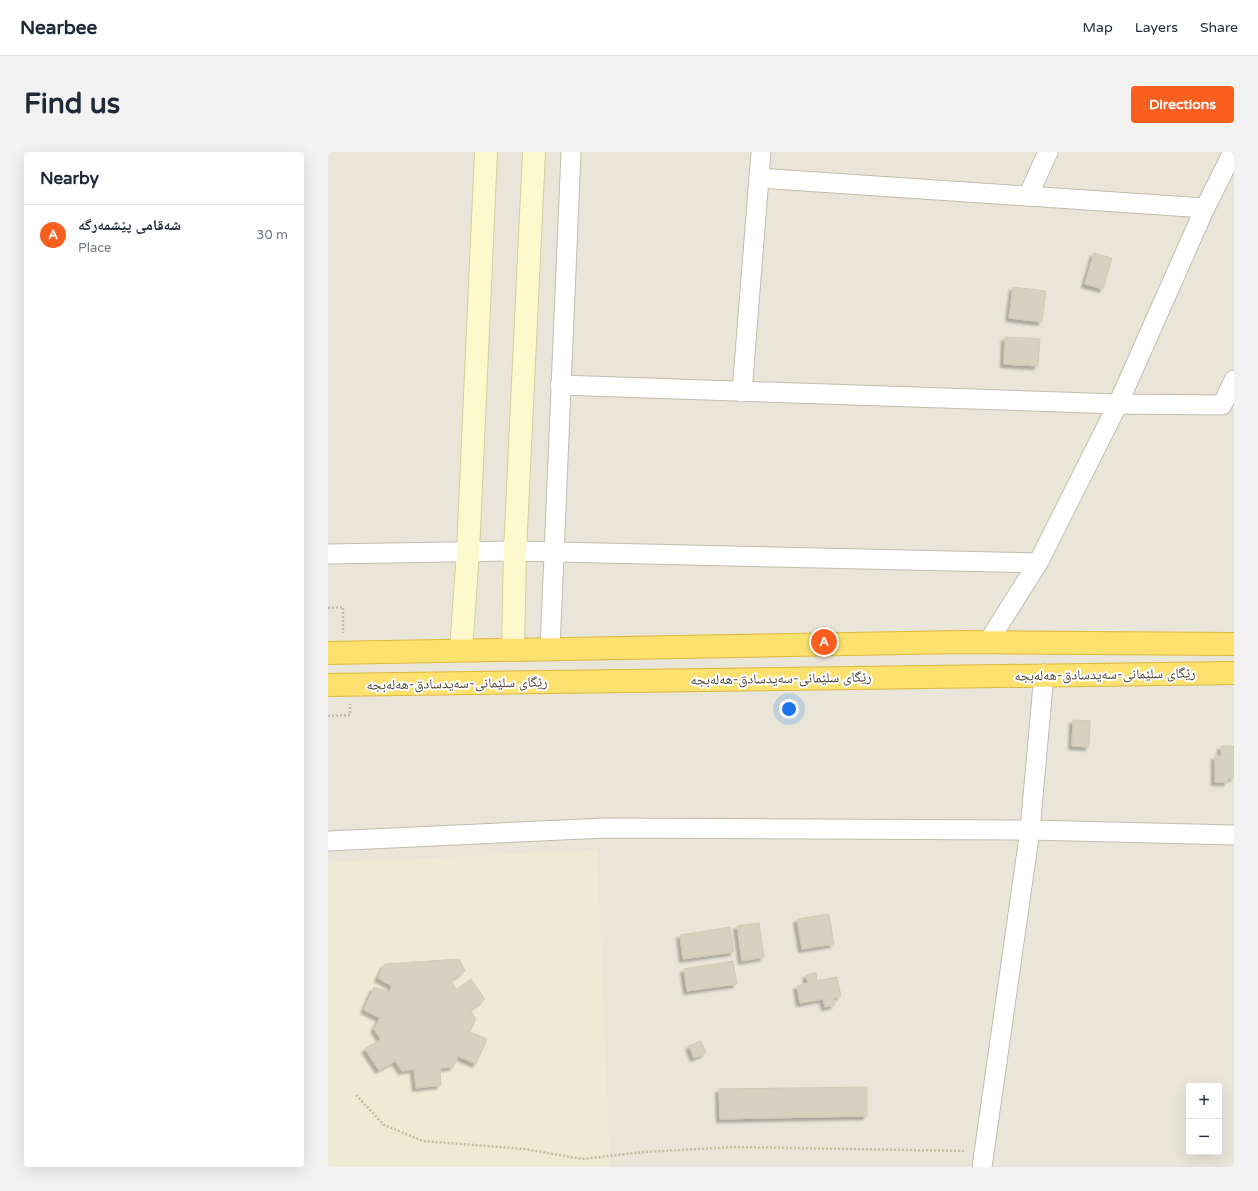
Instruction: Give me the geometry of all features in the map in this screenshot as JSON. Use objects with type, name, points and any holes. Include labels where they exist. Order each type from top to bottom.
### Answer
[{"type":"highway","name":"رێگای سلێمانی-سەیدسادق-هەلەبجە","points":[[336,652],[962,642],[1234,644]]},
{"type":"highway","points":[[961,675],[962,642]]},
{"type":"highway","name":"رێگای سلێمانی-سەیدسادق-هەلەبجە","points":[[328,686],[961,675],[1234,673]]},
{"type":"street","points":[[461,650],[468,552],[486,152]]},
{"type":"street","points":[[513,649],[515,551],[534,152]]},
{"type":"street","points":[[550,649],[571,152]]},
{"type":"street","points":[[742,392],[761,152]]},
{"type":"street","points":[[1028,196],[1048,152]]},
{"type":"street","points":[[988,642],[1038,563],[1118,404],[1205,208],[1233,152]]},
{"type":"street","points":[[759,178],[1205,208]]},
{"type":"street","points":[[560,385],[1118,404],[1222,405],[1234,380]]},
{"type":"street","points":[[328,554],[515,551],[1038,563]]},
{"type":"street","points":[[983,1159],[1030,830],[1044,674]]},
{"type":"street","points":[[328,841],[605,828],[1030,830],[1234,835]]},
{"type":"path","points":[[328,608],[343,607],[336,652]]},
{"type":"path","points":[[328,716],[350,715]]},
{"type":"path","points":[[356,1095],[384,1125],[423,1141],[525,1149],[582,1159],[644,1152],[734,1147],[983,1159]]},
{"type":"shaded area","points":[[328,152],[1234,152],[1234,1167],[328,1167]]},
{"type":"shaded area","points":[[597,850],[610,1167],[328,1167],[328,863]]},
{"type":"building","points":[[1094,253],[1112,258],[1103,289],[1085,284]]},
{"type":"building","points":[[1013,287],[1046,291],[1042,322],[1009,318]]},
{"type":"building","points":[[1005,337],[1040,339],[1038,366],[1004,364]]},
{"type":"building","points":[[1073,720],[1090,721],[1089,747],[1072,746]]},
{"type":"building","points":[[1221,746],[1234,746],[1234,778],[1228,778],[1228,782],[1215,782],[1215,756],[1221,756]]},
{"type":"building","points":[[829,914],[834,944],[802,949],[797,919]]},
{"type":"building","points":[[759,923],[764,957],[742,961],[737,926]]},
{"type":"building","points":[[730,927],[734,952],[683,959],[680,935]]},
{"type":"building","points":[[459,959],[465,971],[451,980],[456,990],[471,979],[485,999],[470,1010],[476,1019],[470,1032],[487,1039],[476,1064],[458,1056],[453,1067],[440,1068],[441,1085],[416,1088],[414,1069],[402,1071],[395,1061],[379,1070],[365,1049],[381,1039],[374,1029],[380,1018],[364,1010],[374,987],[389,992],[392,986],[378,978],[385,964]]},
{"type":"building","points":[[733,961],[737,984],[687,991],[684,969]]},
{"type":"building","points":[[816,973],[817,981],[837,977],[841,996],[833,998],[835,1005],[825,1007],[823,999],[800,1003],[797,986],[808,983],[806,975]]},
{"type":"building","points":[[701,1041],[706,1053],[694,1058],[689,1046]]},
{"type":"building","points":[[867,1087],[867,1116],[720,1119],[719,1089]]},
{"type":"place","name":"شەقامی پێشمەرگە","points":[[824,642]]}]
